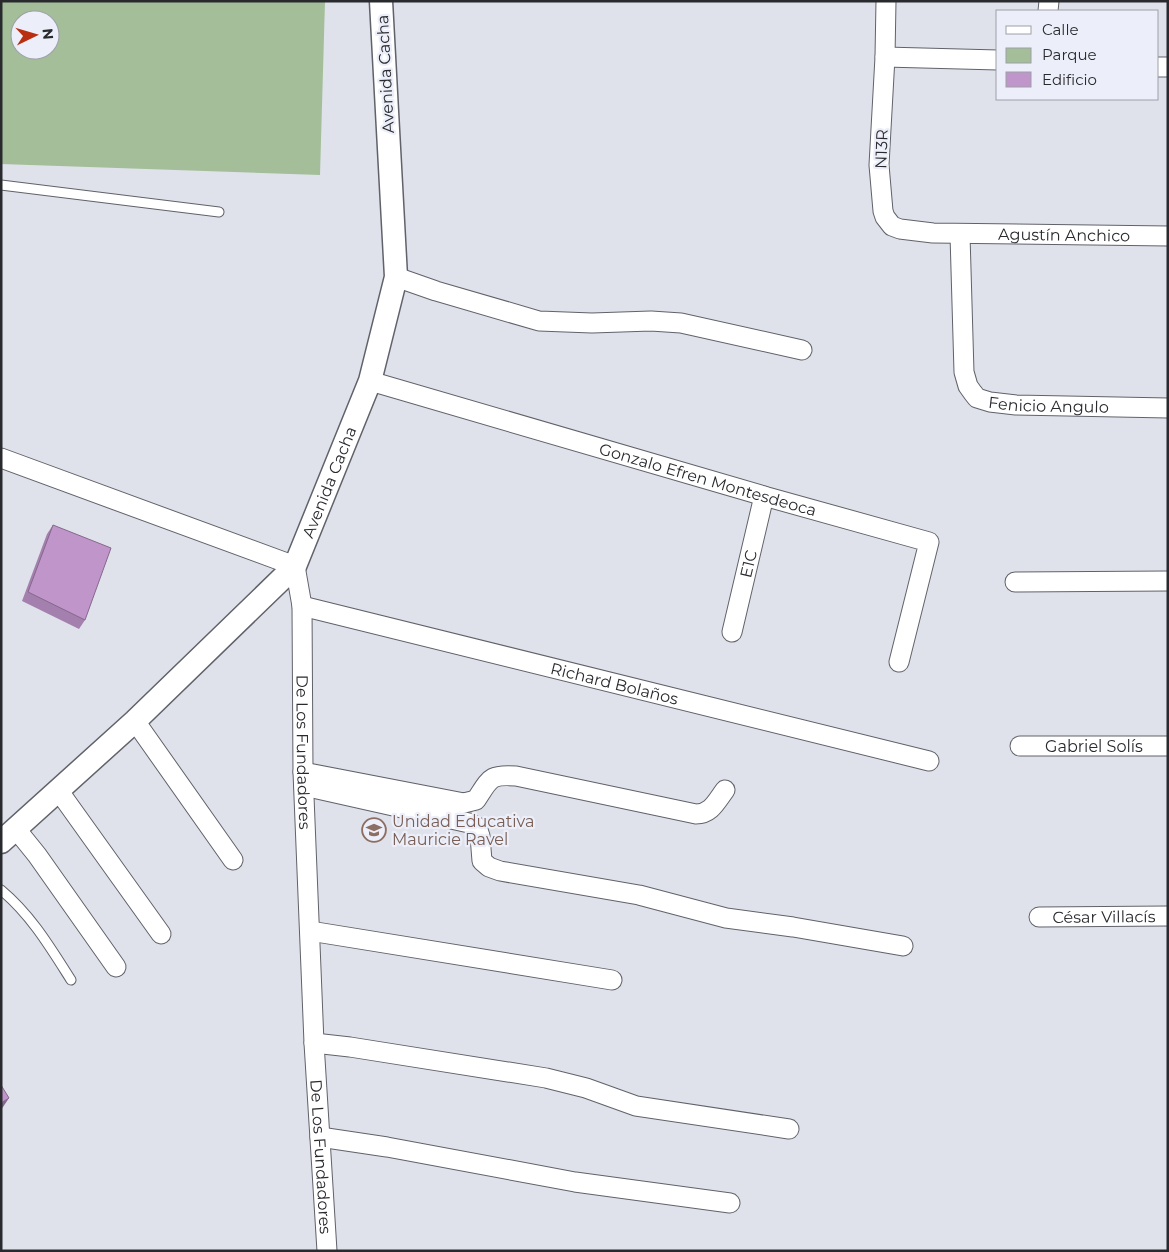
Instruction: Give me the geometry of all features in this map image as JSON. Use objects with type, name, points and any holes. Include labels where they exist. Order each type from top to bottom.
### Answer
[{"type":"street","name":"Avenida Cacha","points":[[9,836],[134,721],[295,566],[370,381],[396,277],[381,1]]},
{"type":"street","name":"N13R","points":[[886,1],[879,165],[885,217],[892,226],[900,229],[960,235]]},
{"type":"street","points":[[885,57],[996,60]]},
{"type":"street","name":"Agustín Anchico","points":[[960,235],[1168,236]]},
{"type":"street","name":"Fenicio Angulo","points":[[960,235],[964,372],[968,386],[977,398],[990,402],[1016,405],[1168,408]]},
{"type":"street","points":[[396,277],[436,292],[539,321],[592,324],[651,321],[681,323],[802,350]]},
{"type":"street","name":"Gonzalo Efren Montesdeoca","points":[[370,381],[929,542],[899,662]]},
{"type":"street","points":[[1,458],[295,566]]},
{"type":"street","name":"E1C","points":[[732,632],[764,496]]},
{"type":"street","name":"De Los Fundadores","points":[[295,566],[302,606],[304,779],[314,1043],[327,1251]]},
{"type":"street","points":[[1015,582],[1168,581]]},
{"type":"street","name":"Richard Bolaños","points":[[302,606],[929,761]]},
{"type":"street","points":[[134,721],[233,860]]},
{"type":"street","name":"Gabriel Solís","points":[[1020,746],[1168,746]]},
{"type":"street","points":[[304,779],[464,803],[476,800],[494,777],[500,775],[516,776],[696,814],[703,814],[711,810],[724,790]]},
{"type":"street","points":[[304,779],[469,823],[477,827],[480,836],[482,861],[489,867],[500,871],[639,895],[726,918],[793,927],[903,946]]},
{"type":"street","points":[[58,790],[160,934]]},
{"type":"street","points":[[9,836],[37,855],[116,967]]},
{"type":"street","name":"César Villacís","points":[[1039,917],[1168,916]]},
{"type":"street","points":[[310,931],[612,980]]},
{"type":"street","points":[[314,1043],[546,1078],[586,1088],[636,1106],[790,1129]]},
{"type":"street","points":[[320,1137],[397,1148],[575,1182],[730,1203]]},
{"type":"lane","points":[[1,185],[219,212]]},
{"type":"lane","points":[[1,890],[18,904],[36,925],[71,980]]},
{"type":"green space","points":[[1,1],[325,1],[320,175],[1,164]]},
{"type":"building","points":[[53,525],[111,548],[85,620],[28,592]]},
{"type":"building","points":[[1,1085],[9,1098],[1,1103]]},
{"type":"place","name":"Unidad Educativa Mauricie Ravel","points":[[374,830]]}]
